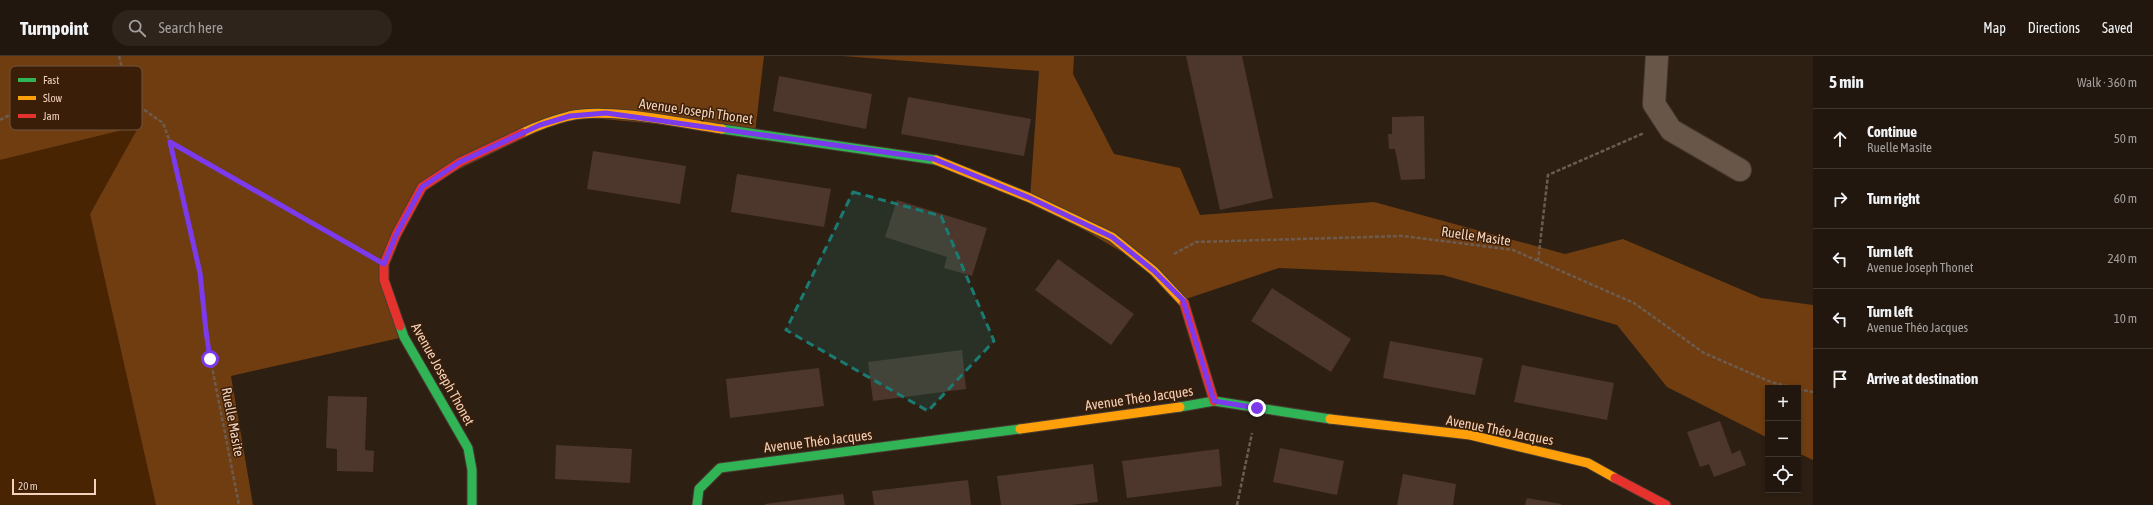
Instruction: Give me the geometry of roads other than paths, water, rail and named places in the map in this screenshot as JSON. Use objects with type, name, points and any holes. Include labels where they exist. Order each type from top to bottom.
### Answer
[{"type":"street","points":[[1657,56],[1654,104],[1671,130],[1740,170]]},
{"type":"street","name":"Avenue Joseph Thonet","points":[[472,505],[472,470],[468,448],[404,337],[384,280],[384,264],[396,235],[422,187],[460,162],[540,125],[570,116],[606,113],[934,159],[1030,198],[1112,237],[1154,271],[1183,300],[1214,401]]},
{"type":"street","name":"Avenue Théo Jacques","points":[[697,505],[699,489],[720,468],[1124,416],[1214,401],[1257,408],[1470,435],[1588,463],[1666,505]]}]
